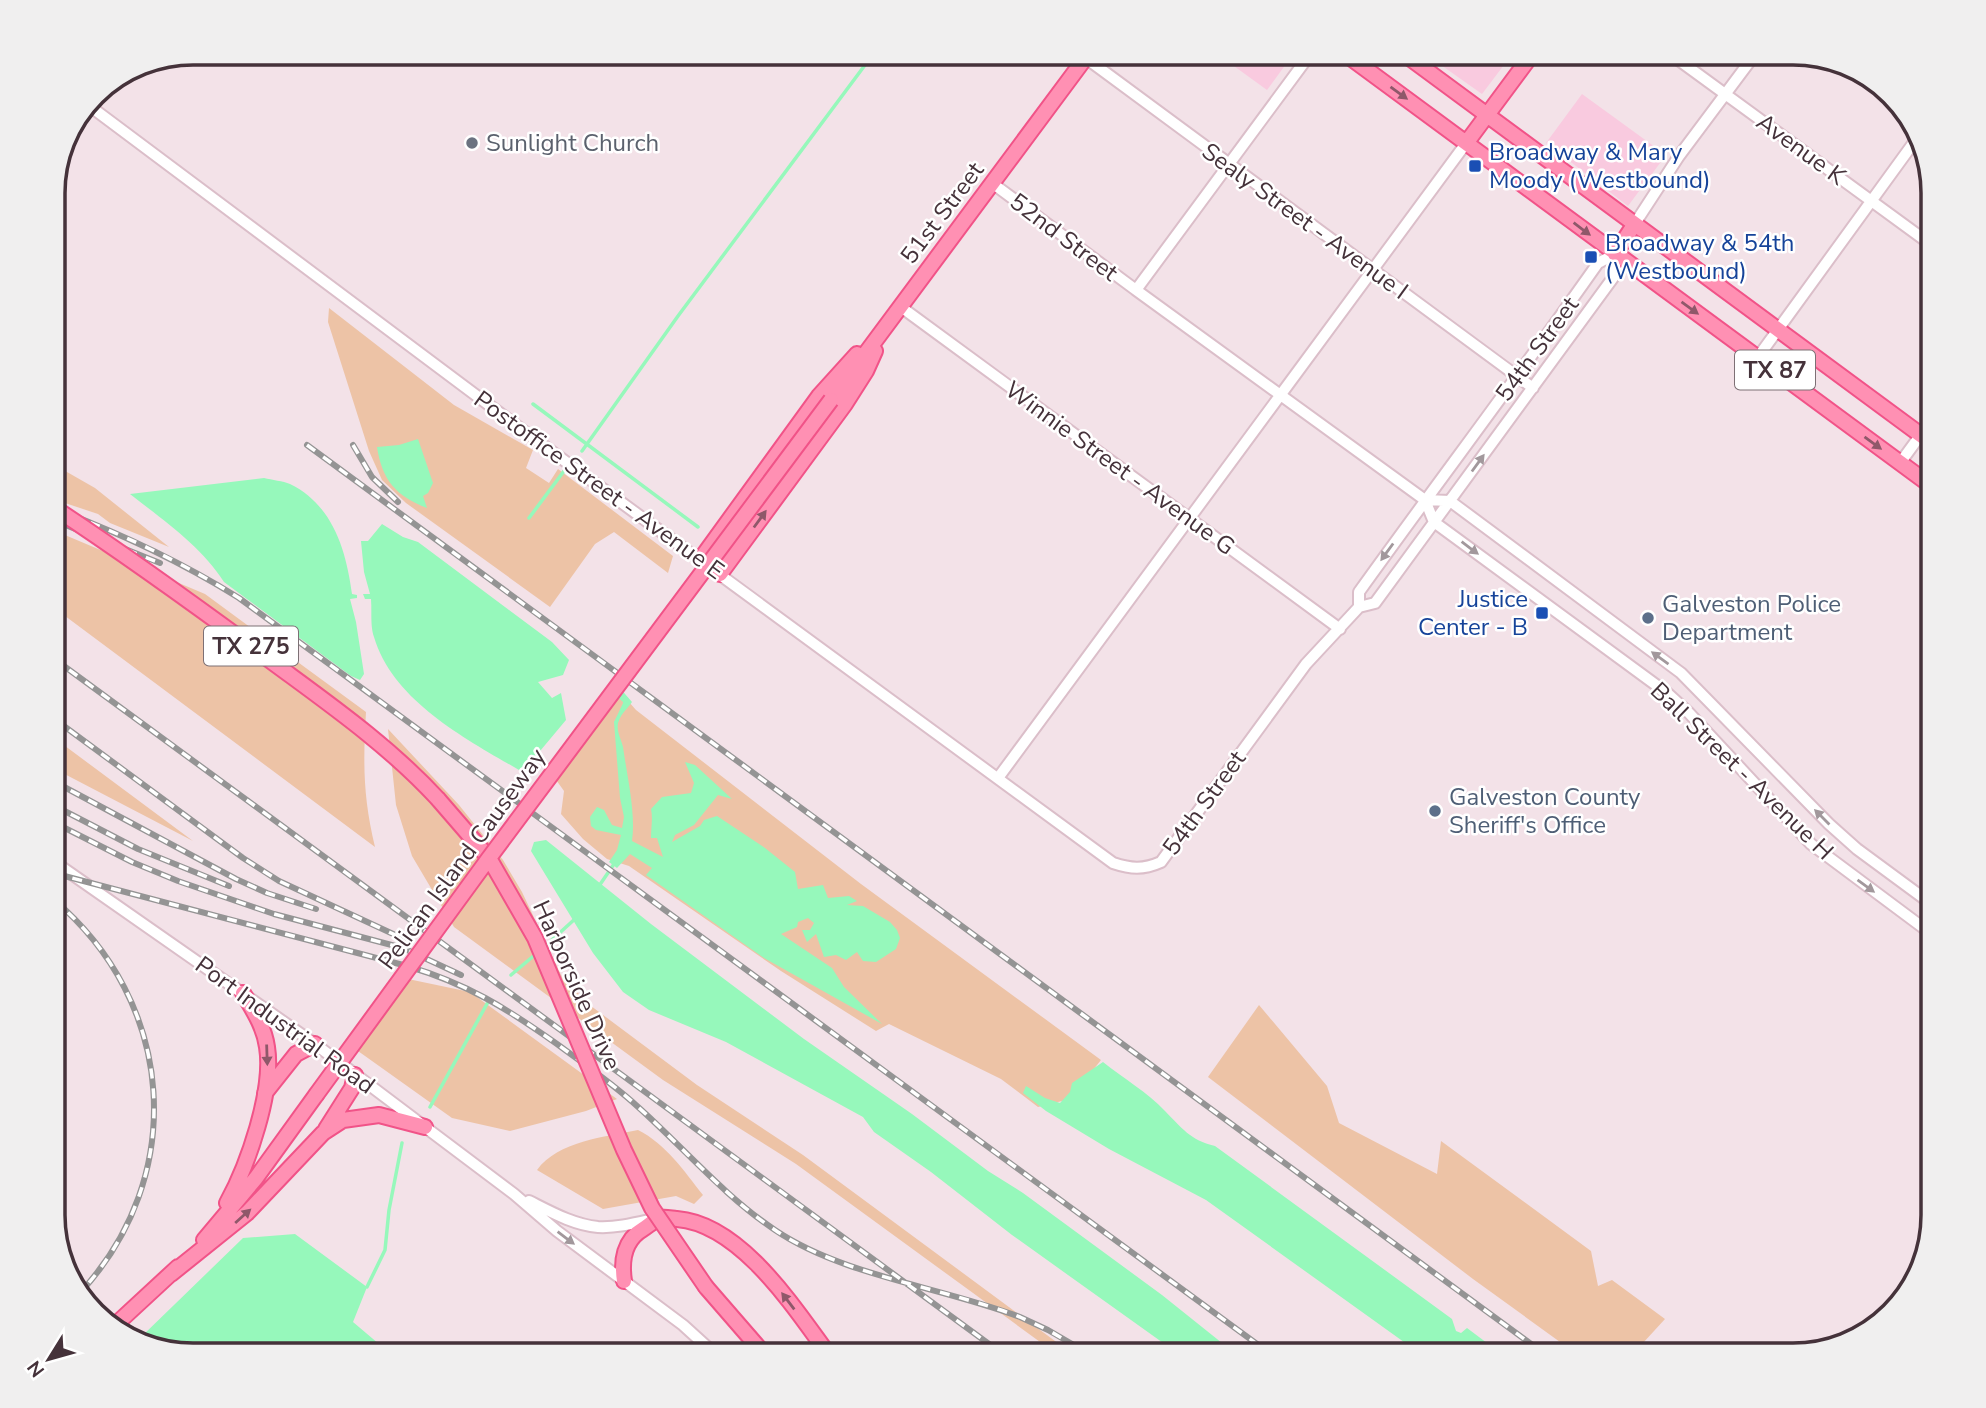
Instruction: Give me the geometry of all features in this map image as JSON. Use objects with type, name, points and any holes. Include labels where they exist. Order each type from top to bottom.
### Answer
[{"type":"main road","name":"51st Street","points":[[831,400],[1077,65]]},
{"type":"main road","name":"TX 87","points":[[1362,65],[1921,478]]},
{"type":"main road","name":"TX 87","points":[[1420,65],[1921,435]]},
{"type":"main road","points":[[1467,142],[1524,65]]},
{"type":"main road","points":[[1615,254],[1634,225]]},
{"type":"main road","points":[[700,560],[842,368],[886,327]]},
{"type":"main road","points":[[720,574],[845,404],[866,371],[886,327]]},
{"type":"main road","name":"Pelican Island Causeway","points":[[120,1320],[210,1234],[257,1178],[489,858],[831,400]]},
{"type":"main road","name":"Harborside Drive","points":[[65,515],[147,569],[365,730],[411,769],[489,858],[536,938],[624,1150],[652,1208],[706,1287],[754,1343]]},
{"type":"main road","points":[[210,1234],[244,1170],[265,1093],[267,1048],[261,1023],[243,993]]},
{"type":"main road","points":[[265,1093],[296,1054],[315,1044]]},
{"type":"main road","points":[[171,1274],[247,1213],[323,1133],[352,1088],[355,1075]]},
{"type":"main road","points":[[323,1133],[343,1121],[379,1115],[425,1127]]},
{"type":"main road","points":[[624,1281],[621,1263],[626,1248],[638,1231],[661,1218],[687,1220],[712,1230],[752,1258],[775,1283],[819,1343]]},
{"type":"street","name":"Sealy Street - Avenue I","points":[[1099,65],[1230,166],[1533,388]]},
{"type":"street","name":"52nd Street","points":[[1136,290],[1230,166],[1302,65]]},
{"type":"street","name":"Avenue K","points":[[1687,65],[1921,237]]},
{"type":"street","points":[[1634,225],[1679,156],[1747,65]]},
{"type":"street","name":"Postoffice Street - Avenue E","points":[[95,110],[1113,863]]},
{"type":"street","points":[[998,778],[1467,142]]},
{"type":"street","points":[[1758,357],[1912,145]]},
{"type":"street","name":"52nd Street","points":[[992,183],[1279,396]]},
{"type":"street","name":"54th Street","points":[[1113,863],[1132,869],[1146,869],[1161,862],[1307,664],[1359,607],[1375,603],[1615,275],[1615,254],[1598,263],[1425,500],[1359,592],[1359,607]]},
{"type":"street","name":"Winnie Street - Avenue G","points":[[901,307],[1340,629]]},
{"type":"street","points":[[1279,396],[1425,500],[1434,522]]},
{"type":"street","points":[[1900,463],[1921,435]]},
{"type":"street","points":[[1425,500],[1450,501]]},
{"type":"street","name":"Ball Street - Avenue H","points":[[1450,501],[1681,674],[1709,699],[1829,824],[1857,849],[1921,895]]},
{"type":"street","name":"Ball Street - Avenue H","points":[[1434,522],[1667,694],[1689,713],[1811,844],[1921,926]]},
{"type":"street","points":[[1562,616],[1575,596]]},
{"type":"street","points":[[1667,694],[1681,674]]},
{"type":"street","points":[[1761,790],[1777,771]]},
{"type":"street","name":"Port Industrial Road","points":[[65,869],[315,1044],[514,1194],[558,1231],[683,1325],[702,1343]]},
{"type":"street","points":[[1895,907],[1911,888]]},
{"type":"street","name":"Port Industrial Road","points":[[514,1194],[568,1219],[598,1227],[661,1218]]},
{"type":"shaded area","points":[[1233,65],[1285,65],[1267,90]]},
{"type":"shaded area","points":[[1441,65],[1504,65],[1482,94]]},
{"type":"shaded area","points":[[1582,94],[1666,155],[1628,206],[1546,143]]},
{"type":"shaded area","points":[[329,308],[454,405],[533,450],[526,468],[549,483],[558,469],[673,556],[668,573],[614,532],[595,544],[550,607],[406,503],[382,480],[369,451],[328,322]]},
{"type":"shaded area","points":[[418,439],[433,483],[428,493],[423,496],[427,508],[407,498],[392,485],[379,459],[377,447],[399,445]]},
{"type":"shaded area","points":[[65,471],[95,488],[169,547],[110,523],[98,514],[65,503]]},
{"type":"shaded area","points":[[264,478],[287,483],[305,493],[327,516],[335,530],[346,561],[352,594],[357,595],[357,598],[350,599],[364,674],[360,680],[224,582],[193,545],[130,494]]},
{"type":"shaded area","points":[[382,524],[403,537],[418,542],[552,642],[569,660],[563,675],[538,682],[552,698],[561,693],[566,720],[530,763],[519,770],[434,716],[397,680],[384,660],[373,633],[371,599],[365,599],[363,594],[370,594],[364,572],[361,541],[368,541]]},
{"type":"shaded area","points":[[65,535],[205,594],[366,712],[365,780],[375,847],[65,616]]},
{"type":"shaded area","points":[[614,685],[636,710],[861,884],[1101,1060],[1070,1099],[1038,1107],[1001,1079],[889,1024],[876,1031],[781,971],[629,866],[607,859],[583,839],[561,814],[564,791],[549,770]]},
{"type":"shaded area","points":[[619,687],[632,702],[620,718],[618,727],[630,794],[632,841],[663,857],[657,838],[651,838],[651,809],[662,797],[691,793],[694,783],[685,762],[695,765],[732,799],[718,795],[694,825],[675,835],[672,842],[700,826],[704,820],[717,816],[795,872],[798,889],[823,885],[828,898],[849,896],[857,901],[847,905],[863,906],[890,922],[897,930],[900,938],[896,949],[876,962],[863,961],[857,952],[846,960],[836,955],[824,957],[816,934],[807,942],[802,930],[810,930],[814,923],[808,918],[798,922],[797,927],[781,934],[832,968],[844,987],[882,1024],[764,958],[646,875],[652,868],[630,854],[617,868],[609,862],[617,850],[621,835],[596,830],[591,826],[590,817],[597,807],[604,810],[612,825],[622,828],[624,817],[614,722],[624,707],[623,702],[614,694]]},
{"type":"shaded area","points":[[388,729],[459,805],[503,860],[522,892],[562,977],[591,1006],[697,1085],[803,1155],[1058,1343],[1042,1343],[796,1164],[663,1080],[454,927],[412,856],[396,805]]},
{"type":"shaded area","points":[[65,746],[193,841],[65,774]]},
{"type":"shaded area","points":[[546,840],[651,924],[804,1039],[988,1171],[1023,1193],[1162,1295],[1222,1343],[1163,1343],[874,1132],[863,1117],[726,1042],[649,1010],[623,992],[593,953],[531,851],[534,842]]},
{"type":"shaded area","points":[[408,979],[470,992],[617,1099],[586,1111],[510,1131],[452,1118],[358,1051]]},
{"type":"shaded area","points":[[1259,1005],[1327,1086],[1339,1123],[1437,1174],[1441,1141],[1591,1251],[1598,1286],[1612,1280],[1665,1319],[1643,1343],[1561,1343],[1208,1077]]},
{"type":"shaded area","points":[[1103,1062],[1151,1098],[1187,1133],[1215,1146],[1452,1319],[1456,1331],[1461,1333],[1467,1328],[1487,1343],[1405,1343],[1206,1200],[1109,1149],[1046,1111],[1023,1093],[1026,1086],[1045,1098],[1060,1103],[1070,1092],[1072,1083]]},
{"type":"shaded area","points":[[638,1130],[666,1150],[703,1195],[694,1204],[676,1196],[603,1209],[537,1170],[546,1160],[569,1146]]},
{"type":"shaded area","points":[[295,1234],[367,1287],[353,1322],[378,1343],[193,1343],[168,1341],[145,1333],[243,1238]]},
{"type":"waterway","points":[[582,451],[678,316],[865,65]]},
{"type":"waterway","points":[[533,404],[698,527]]},
{"type":"waterway","points":[[529,518],[564,471]]},
{"type":"waterway","points":[[616,722],[625,703]]},
{"type":"waterway","points":[[599,886],[614,864]]},
{"type":"waterway","points":[[543,948],[576,918]]},
{"type":"waterway","points":[[511,975],[537,953]]},
{"type":"waterway","points":[[430,1107],[488,1002]]},
{"type":"waterway","points":[[367,1287],[385,1250],[389,1210],[402,1143]]},
{"type":"railway","points":[[307,445],[1530,1343]]},
{"type":"railway","points":[[353,445],[372,477],[398,502]]},
{"type":"railway","points":[[65,513],[148,548],[239,598],[1256,1343]]},
{"type":"railway","points":[[65,525],[160,563]]},
{"type":"railway","points":[[65,667],[988,1343]]},
{"type":"railway","points":[[65,727],[243,858],[279,881],[404,939]]},
{"type":"railway","points":[[65,787],[236,879],[267,893],[316,909]]},
{"type":"railway","points":[[65,811],[138,849],[229,886]]},
{"type":"railway","points":[[65,828],[132,862],[178,881],[274,914],[403,948],[461,975]]},
{"type":"railway","points":[[65,876],[407,966],[468,989],[521,1019],[608,1082],[738,1202],[756,1217],[802,1246],[862,1270],[1020,1317],[1070,1343]]},
{"type":"railway","points":[[65,911],[94,941],[124,988],[144,1038],[153,1091],[152,1144],[139,1197],[115,1247],[86,1285]]},
{"type":"place","name":"Sunlight Church","points":[[472,143]]},
{"type":"place","name":"Broadway & Mary Moody (Westbound)","points":[[1475,166]]},
{"type":"place","name":"Broadway & 54th (Westbound)","points":[[1591,257]]},
{"type":"place","name":"Justice Center - B","points":[[1542,613]]},
{"type":"place","name":"Galveston Police Department","points":[[1648,618]]},
{"type":"place","name":"Galveston County Sheriff's Office","points":[[1435,811]]}]
